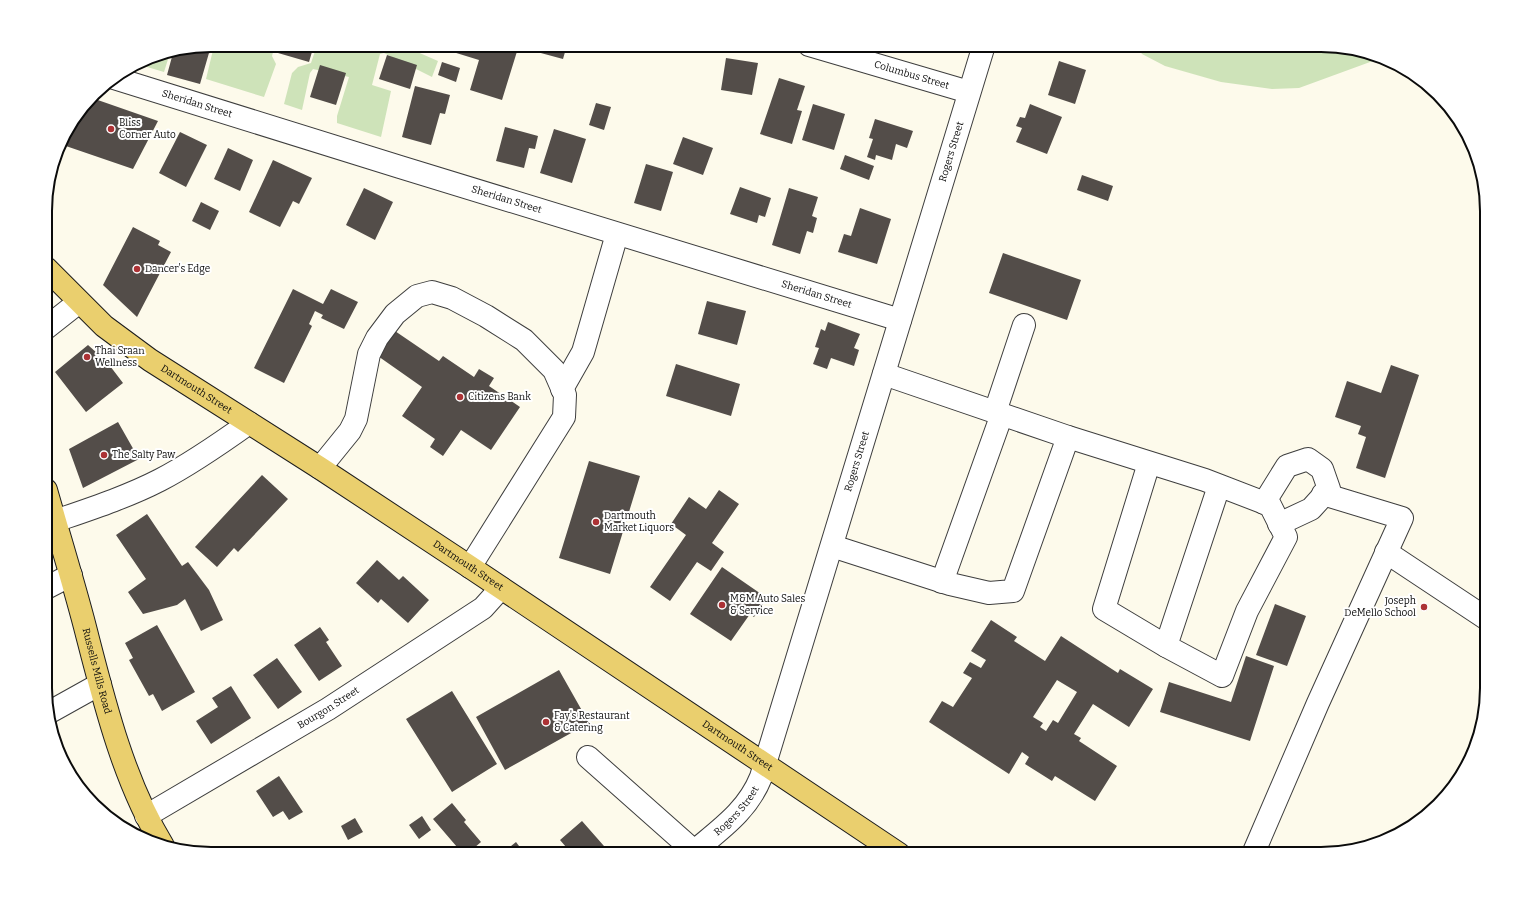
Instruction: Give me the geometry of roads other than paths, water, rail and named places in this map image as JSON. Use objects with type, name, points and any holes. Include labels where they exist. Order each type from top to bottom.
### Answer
[{"type":"main road","name":"Dartmouth Street","points":[[52,274],[104,326],[134,349],[320,468],[470,567],[765,765],[882,847]]},
{"type":"main road","name":"Russells Mills Road","points":[[52,511],[100,684],[124,761],[146,816],[159,838]]},
{"type":"street","name":"Columbus Street","points":[[833,52],[969,92]]},
{"type":"street","name":"Rogers Street","points":[[704,847],[736,816],[747,802],[757,786],[765,765],[982,52]]},
{"type":"street","name":"Sheridan Street","points":[[121,80],[900,320]]},
{"type":"street","points":[[562,389],[583,352],[617,234]]},
{"type":"street","points":[[320,468],[350,431],[356,419],[369,354],[377,338],[395,314],[417,296],[432,292],[452,298],[486,316],[518,336],[524,340],[554,370],[565,395],[564,417],[470,567]]},
{"type":"street","points":[[52,323],[79,302]]},
{"type":"street","points":[[942,582],[998,413],[1024,325]]},
{"type":"street","points":[[884,374],[1068,437],[1149,463],[1219,486],[1270,505],[1286,538],[1247,610],[1222,676],[1166,646],[1104,609],[1149,463]]},
{"type":"street","points":[[55,521],[104,504],[160,480],[224,441],[249,423]]},
{"type":"street","points":[[832,546],[942,582],[989,593],[1013,591],[1068,437]]},
{"type":"street","points":[[1264,503],[1287,466],[1308,459],[1322,469],[1329,489],[1311,509],[1279,524]]},
{"type":"street","points":[[1166,646],[1219,486]]},
{"type":"street","points":[[1256,847],[1318,703],[1402,518],[1323,494]]},
{"type":"street","points":[[1386,552],[1480,614]]},
{"type":"street","points":[[52,585],[71,575]]},
{"type":"street","name":"Bourgon Street","points":[[146,816],[341,701],[483,608],[501,588]]},
{"type":"street","points":[[53,710],[100,684]]},
{"type":"street","points":[[588,757],[697,847]]},
{"type":"place","name":"Bliss Corner Auto","points":[[111,129]]},
{"type":"place","name":"Dancer's Edge","points":[[137,269]]},
{"type":"place","name":"Thai Sraan Wellness","points":[[87,357]]},
{"type":"place","name":"Citizens Bank","points":[[460,397]]},
{"type":"place","name":"The Salty Paw","points":[[104,455]]},
{"type":"place","name":"Dartmouth Market Liquors","points":[[596,522]]},
{"type":"place","name":"M&M Auto Sales & Service","points":[[722,605]]},
{"type":"place","name":"Joseph DeMello School","points":[[1424,607]]},
{"type":"place","name":"Fay's Restaurant & Catering","points":[[546,722]]}]
